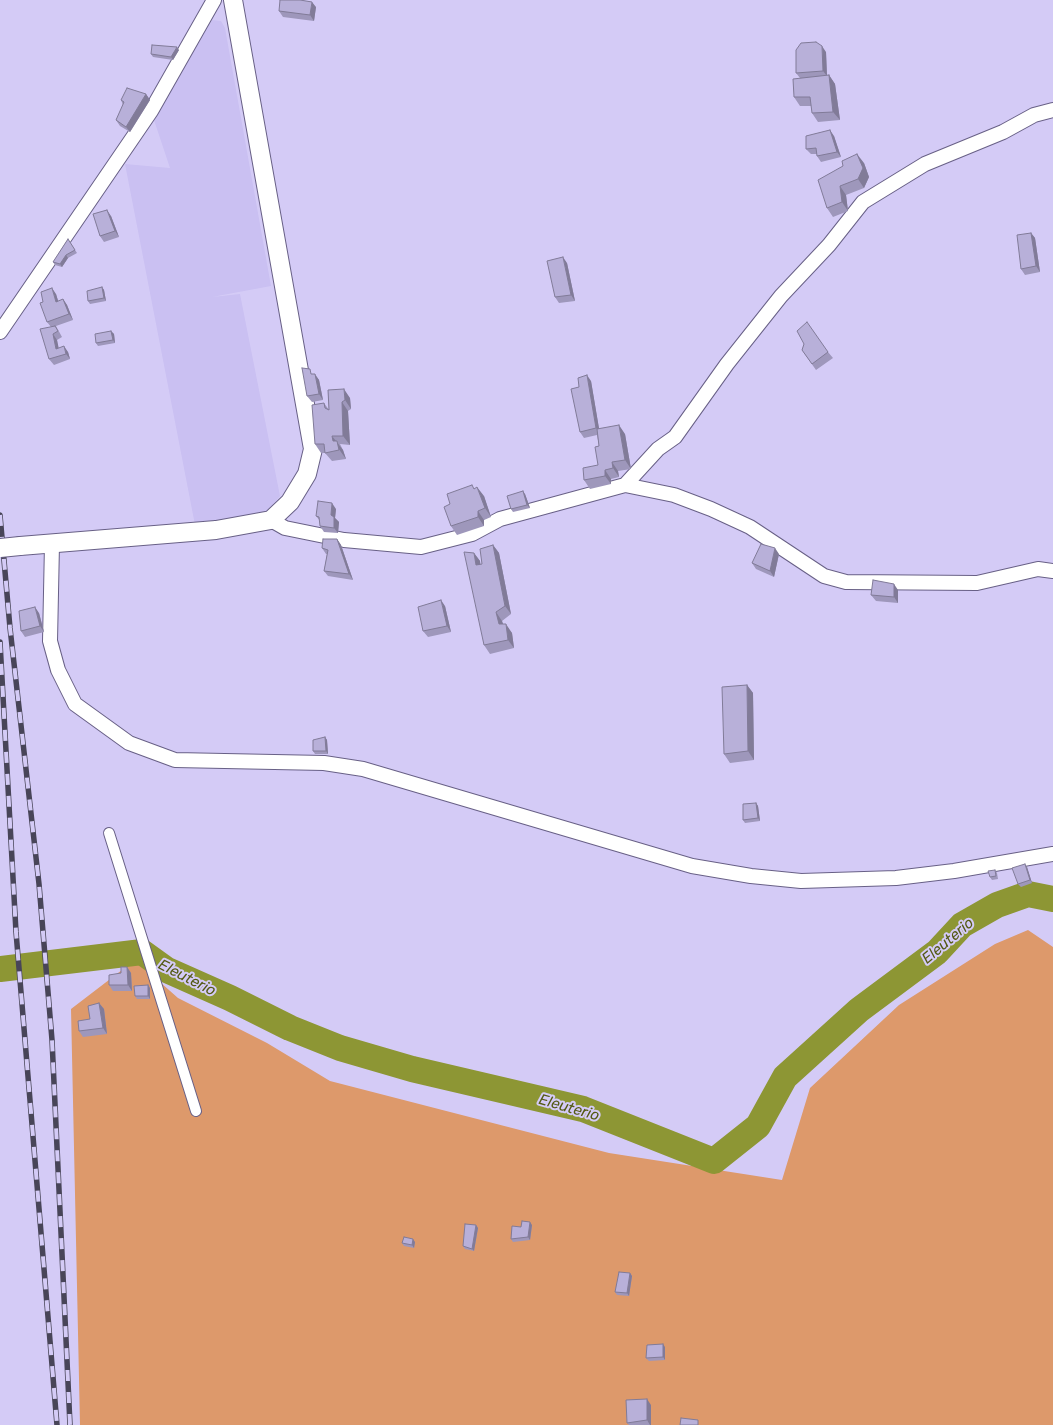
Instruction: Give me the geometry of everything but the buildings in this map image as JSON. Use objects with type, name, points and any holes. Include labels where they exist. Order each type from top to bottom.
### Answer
[{"type":"street","points":[[0,332],[146,118],[214,0]]},
{"type":"street","points":[[0,548],[216,530],[271,520],[290,502],[307,474],[312,449],[233,0]]},
{"type":"street","points":[[625,485],[658,449],[675,437],[727,364],[781,296],[829,246],[863,202],[925,164],[1004,132],[1034,115],[1053,110]]},
{"type":"street","points":[[271,520],[285,528],[344,540],[421,547],[472,534],[500,519],[625,485],[674,495],[711,509],[750,527],[824,576],[846,582],[977,583],[1038,569],[1053,571]]},
{"type":"street","points":[[52,544],[50,641],[58,670],[75,704],[129,743],[175,760],[324,763],[364,769],[692,866],[751,876],[801,881],[896,878],[954,871],[1053,854]]},
{"type":"street","points":[[109,833],[196,1110]]},
{"type":"shaded area","points":[[212,20],[221,21],[225,28],[271,286],[212,297],[240,294],[280,496],[268,510],[248,518],[195,525],[125,164],[170,168],[154,120]]},
{"type":"shaded area","points":[[1028,930],[1053,947],[1053,1425],[80,1425],[71,1009],[135,960],[178,998],[267,1043],[330,1081],[609,1153],[782,1180],[810,1088],[899,1005],[995,944]]},
{"type":"waterway","name":"Eleuterio","points":[[0,969],[142,952],[167,970],[230,998],[290,1028],[340,1048],[412,1069],[583,1109],[714,1161],[758,1126],[785,1077],[859,1010],[937,952],[962,925],[997,905],[1028,894],[1053,899]]},
{"type":"railway","points":[[0,515],[10,628],[39,884],[52,1040],[70,1425]]},
{"type":"railway","points":[[0,642],[16,932],[57,1425]]}]
